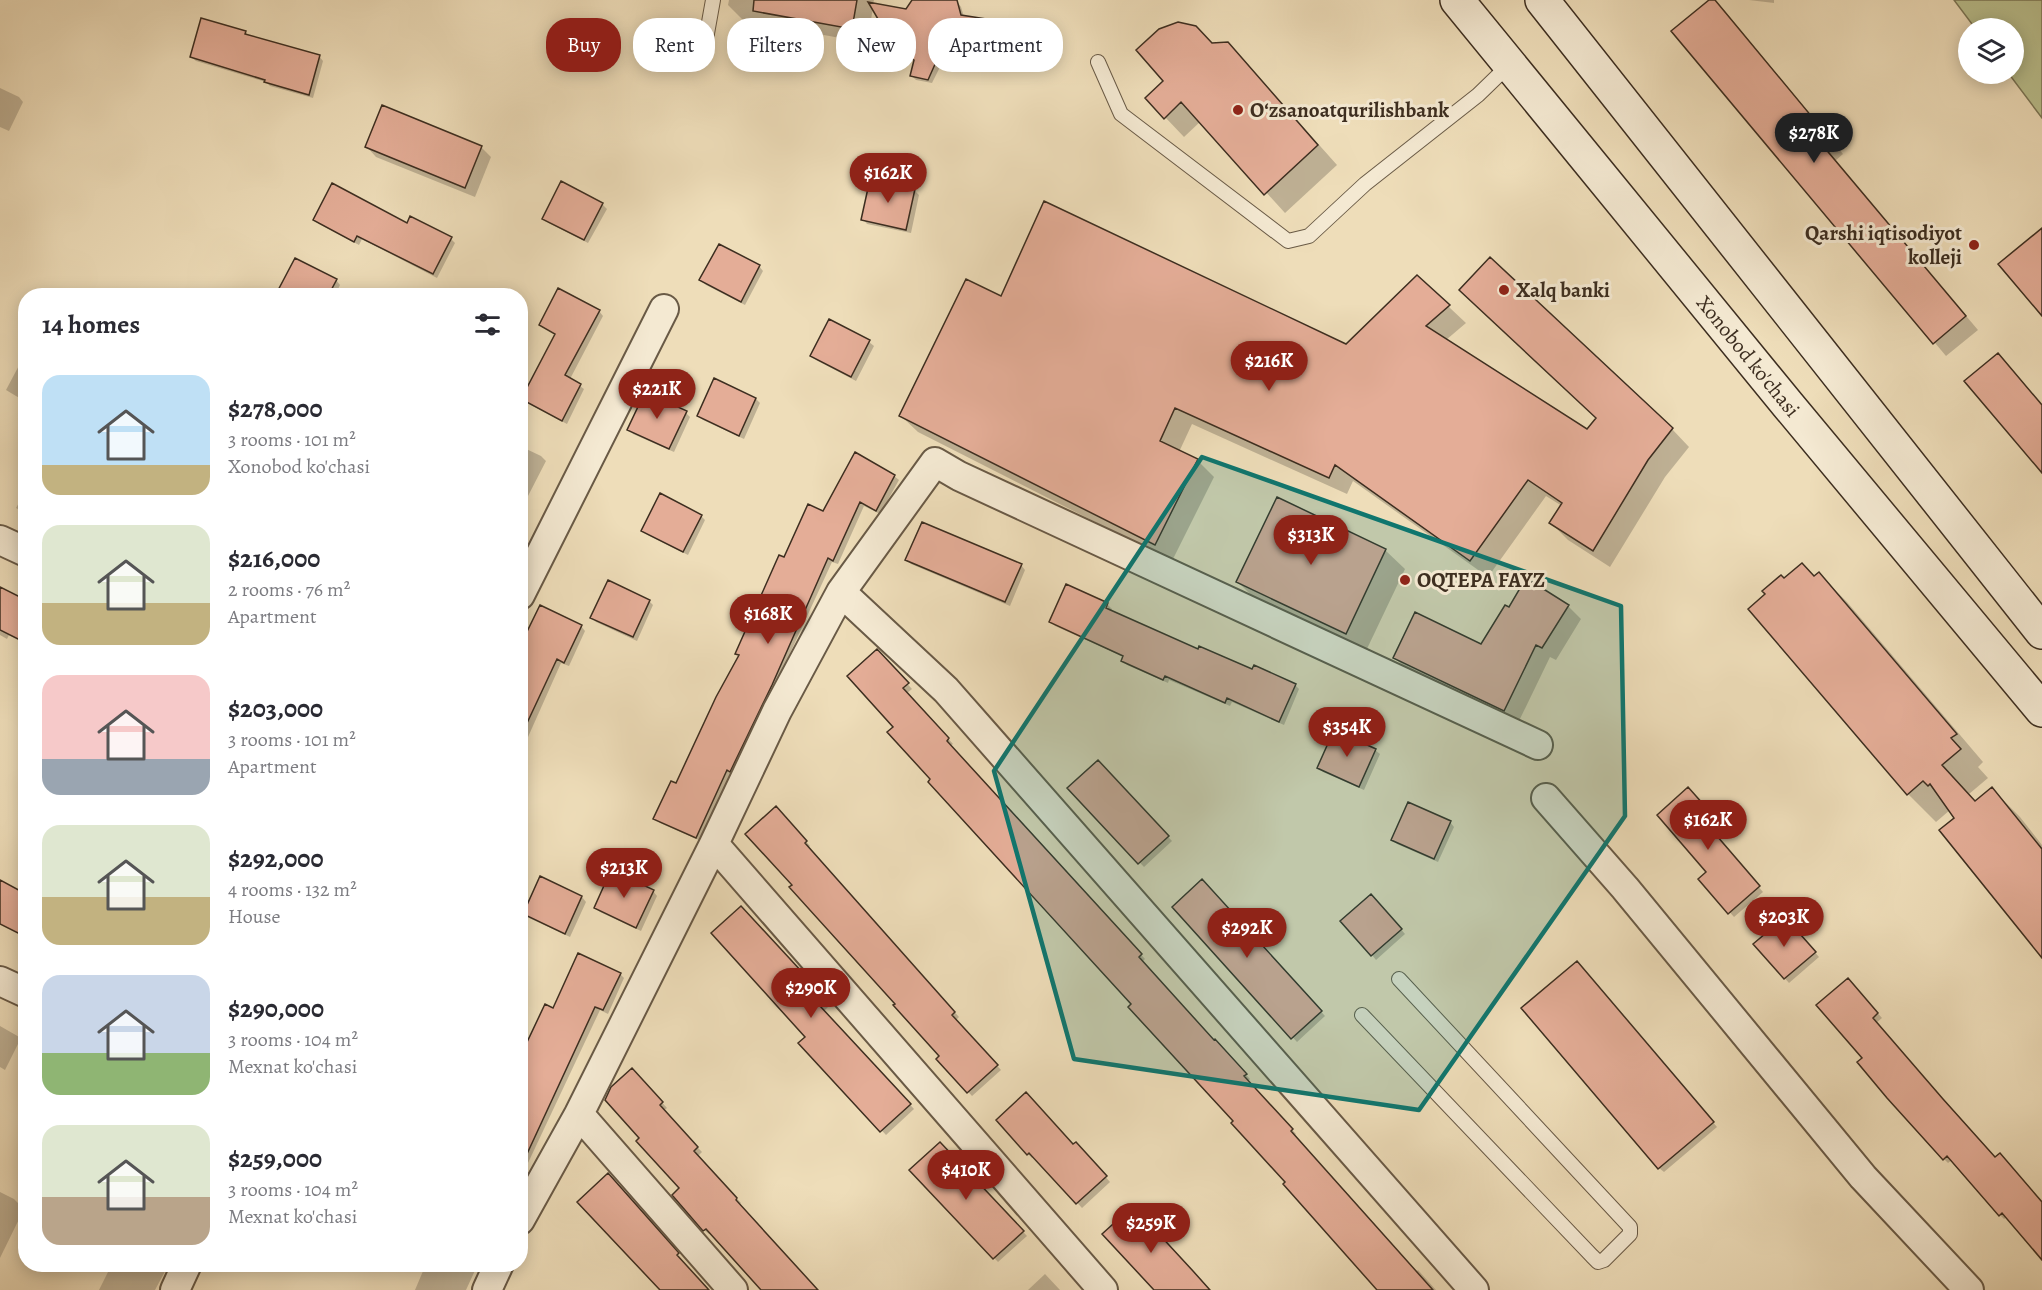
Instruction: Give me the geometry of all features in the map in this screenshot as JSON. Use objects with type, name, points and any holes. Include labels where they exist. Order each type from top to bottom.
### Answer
[{"type":"main road","name":"Xonobod ko'chasi","points":[[1456,0],[2042,710]]},
{"type":"main road","points":[[1542,0],[2042,632]]},
{"type":"street","points":[[528,579],[664,309]]},
{"type":"street","points":[[528,1205],[579,1114],[714,844],[777,711],[841,592],[935,462],[959,476],[1538,745]]},
{"type":"street","points":[[0,540],[18,548]]},
{"type":"street","points":[[841,592],[946,690],[1474,1290]]},
{"type":"street","points":[[1546,798],[1625,888],[1863,1177],[1969,1290]]},
{"type":"street","points":[[714,844],[1103,1290]]},
{"type":"street","points":[[0,981],[18,989]]},
{"type":"street","points":[[579,1114],[734,1290]]},
{"type":"street","points":[[175,1290],[183,1272]]},
{"type":"street","points":[[486,1290],[495,1272]]},
{"type":"lane","points":[[710,18],[713,0]]},
{"type":"lane","points":[[1098,62],[1121,114],[1288,242],[1309,236],[1365,184],[1478,95],[1510,64]]},
{"type":"lane","points":[[1362,1015],[1592,1256],[1598,1262],[1604,1260],[1630,1234],[1630,1227],[1399,979]]},
{"type":"highlighted area","points":[[1202,457],[1621,606],[1625,816],[1419,1110],[1074,1059],[994,771]]},
{"type":"green space","points":[[1954,0],[2042,0],[2042,118],[2016,84],[2024,84],[2024,18],[1968,18]]},
{"type":"building","points":[[754,0],[857,0],[854,18],[836,18],[836,26],[824,24],[824,18],[792,18],[753,11]]},
{"type":"building","points":[[912,0],[957,0],[961,15],[980,18],[928,18],[928,72],[932,72],[928,80],[910,76],[911,72],[916,72],[916,18],[877,18],[868,2],[906,9]]},
{"type":"building","points":[[1709,0],[1715,0],[1832,141],[1824,147],[1966,316],[1933,344],[1671,31]]},
{"type":"building","points":[[201,18],[246,31],[245,34],[320,55],[309,95],[190,57]]},
{"type":"building","name":"Oʻzsanoatqurilishbank","points":[[1178,22],[1196,26],[1212,43],[1228,42],[1318,145],[1264,195],[1181,102],[1164,119],[1145,98],[1163,81],[1136,50],[1159,29]]},
{"type":"building","points":[[382,105],[482,146],[465,188],[365,147]]},
{"type":"building","points":[[870,179],[915,189],[906,230],[861,220]]},
{"type":"building","points":[[561,181],[603,203],[584,240],[542,219]]},
{"type":"building","points":[[332,183],[407,223],[410,216],[452,237],[433,274],[357,236],[354,242],[313,220]]},
{"type":"building","points":[[1044,201],[1346,344],[1417,275],[1450,305],[1426,326],[1587,429],[1596,418],[1459,290],[1490,257],[1673,428],[1648,460],[1593,551],[1549,523],[1562,503],[1528,480],[1470,561],[1335,465],[1329,478],[1175,408],[1160,441],[1198,459],[1155,545],[899,416],[966,279],[1001,296]]},
{"type":"building","points":[[2042,228],[2042,316],[1998,264]]},
{"type":"building","points":[[719,244],[760,265],[741,302],[699,280]]},
{"type":"building","points":[[295,258],[337,279],[332,288],[279,288]]},
{"type":"building","points":[[558,288],[600,310],[565,375],[581,384],[562,421],[528,403],[528,386],[555,334],[539,325]]},
{"type":"building","points":[[829,319],[870,340],[851,377],[810,356]]},
{"type":"building","points":[[1998,353],[2042,405],[2042,473],[1964,381]]},
{"type":"building","points":[[714,378],[756,398],[739,436],[697,416]]},
{"type":"building","points":[[645,392],[687,411],[669,449],[627,430]]},
{"type":"building","points":[[855,452],[895,475],[876,511],[860,502],[833,561],[828,558],[772,685],[730,772],[727,770],[696,838],[653,819],[671,781],[676,783],[716,697],[739,655],[735,654],[779,555],[784,557],[808,504],[823,511]]},
{"type":"building","points":[[660,493],[702,515],[683,552],[641,531]]},
{"type":"building","points":[[1277,497],[1386,549],[1346,634],[1236,582]]},
{"type":"building","points":[[922,522],[1022,564],[1005,602],[905,560]]},
{"type":"building","points":[[1802,563],[1814,576],[1819,572],[1957,734],[1951,738],[1961,749],[1942,765],[1975,801],[1992,787],[2042,849],[2042,958],[1939,830],[1954,818],[1930,784],[1928,786],[1923,781],[1907,795],[1748,609],[1765,594],[1762,591],[1781,575],[1784,578]]},
{"type":"building","points":[[1526,578],[1569,605],[1542,648],[1536,645],[1504,711],[1393,658],[1415,612],[1481,644],[1505,605],[1509,607]]},
{"type":"building","points":[[608,580],[650,600],[633,637],[590,618]]},
{"type":"building","points":[[1066,584],[1108,603],[1106,608],[1198,649],[1199,646],[1252,669],[1254,665],[1296,684],[1279,722],[1227,698],[1225,703],[1165,676],[1163,680],[1121,661],[1123,656],[1049,622]]},
{"type":"building","points":[[0,587],[18,596],[18,639],[0,630]]},
{"type":"building","points":[[540,605],[582,625],[564,663],[557,659],[528,721],[528,630]]},
{"type":"building","points":[[877,649],[909,683],[903,688],[949,738],[947,741],[1142,954],[1139,957],[1247,1074],[1244,1076],[1293,1129],[1291,1131],[1433,1290],[1377,1290],[1283,1184],[1285,1182],[1231,1123],[1233,1121],[1128,1007],[1131,1004],[928,782],[930,779],[887,732],[893,727],[847,676]]},
{"type":"building","points":[[1334,730],[1376,749],[1359,787],[1317,768]]},
{"type":"building","points":[[1098,760],[1169,836],[1138,864],[1067,788]]},
{"type":"building","points":[[1688,787],[1719,822],[1711,829],[1760,886],[1728,914],[1698,879],[1706,872],[1657,815]]},
{"type":"building","points":[[1408,802],[1451,821],[1434,859],[1391,840]]},
{"type":"building","points":[[776,806],[807,841],[805,843],[955,1012],[952,1015],[998,1065],[967,1093],[936,1059],[939,1056],[893,1005],[895,1004],[789,887],[792,885],[745,834]]},
{"type":"building","points":[[611,870],[654,890],[636,928],[594,908]]},
{"type":"building","points":[[540,876],[582,896],[565,934],[528,916],[528,903]]},
{"type":"building","points":[[1202,879],[1322,1011],[1291,1039],[1172,907]]},
{"type":"building","points":[[0,880],[18,890],[18,933],[0,924]]},
{"type":"building","points":[[1371,894],[1402,929],[1371,956],[1340,921]]},
{"type":"building","points":[[741,906],[827,999],[820,1006],[911,1104],[880,1132],[798,1043],[805,1037],[711,933]]},
{"type":"building","points":[[1785,917],[1816,952],[1784,979],[1753,944]]},
{"type":"building","points":[[578,953],[621,973],[603,1010],[595,1007],[528,1152],[528,1040],[545,1004],[553,1008]]},
{"type":"building","points":[[1577,961],[1714,1122],[1658,1169],[1521,1008]]},
{"type":"building","points":[[1848,978],[1878,1013],[1873,1018],[1943,1099],[1995,1157],[2000,1153],[2042,1202],[2042,1260],[2002,1213],[1999,1216],[1947,1156],[1943,1160],[1887,1098],[1857,1062],[1862,1058],[1816,1005]]},
{"type":"building","points":[[632,1068],[663,1102],[660,1105],[698,1147],[694,1151],[818,1290],[761,1290],[706,1229],[703,1231],[672,1195],[679,1188],[636,1141],[639,1138],[605,1100],[611,1087]]},
{"type":"building","points":[[1026,1092],[1073,1144],[1076,1142],[1107,1176],[1076,1204],[996,1120]]},
{"type":"building","points":[[940,1142],[1024,1231],[993,1259],[909,1170]]},
{"type":"building","points":[[608,1173],[709,1290],[660,1290],[577,1202]]},
{"type":"building","points":[[1133,1206],[1210,1290],[1154,1290],[1102,1234]]},
{"type":"place","name":"Oʻzsanoatqurilishbank","points":[[1238,110]]},
{"type":"place","name":"Qarshi iqtisodiyot kolleji","points":[[1974,245]]},
{"type":"place","name":"Xalq banki","points":[[1504,290]]},
{"type":"place","name":"OQTEPA FAYZ","points":[[1405,580]]}]
